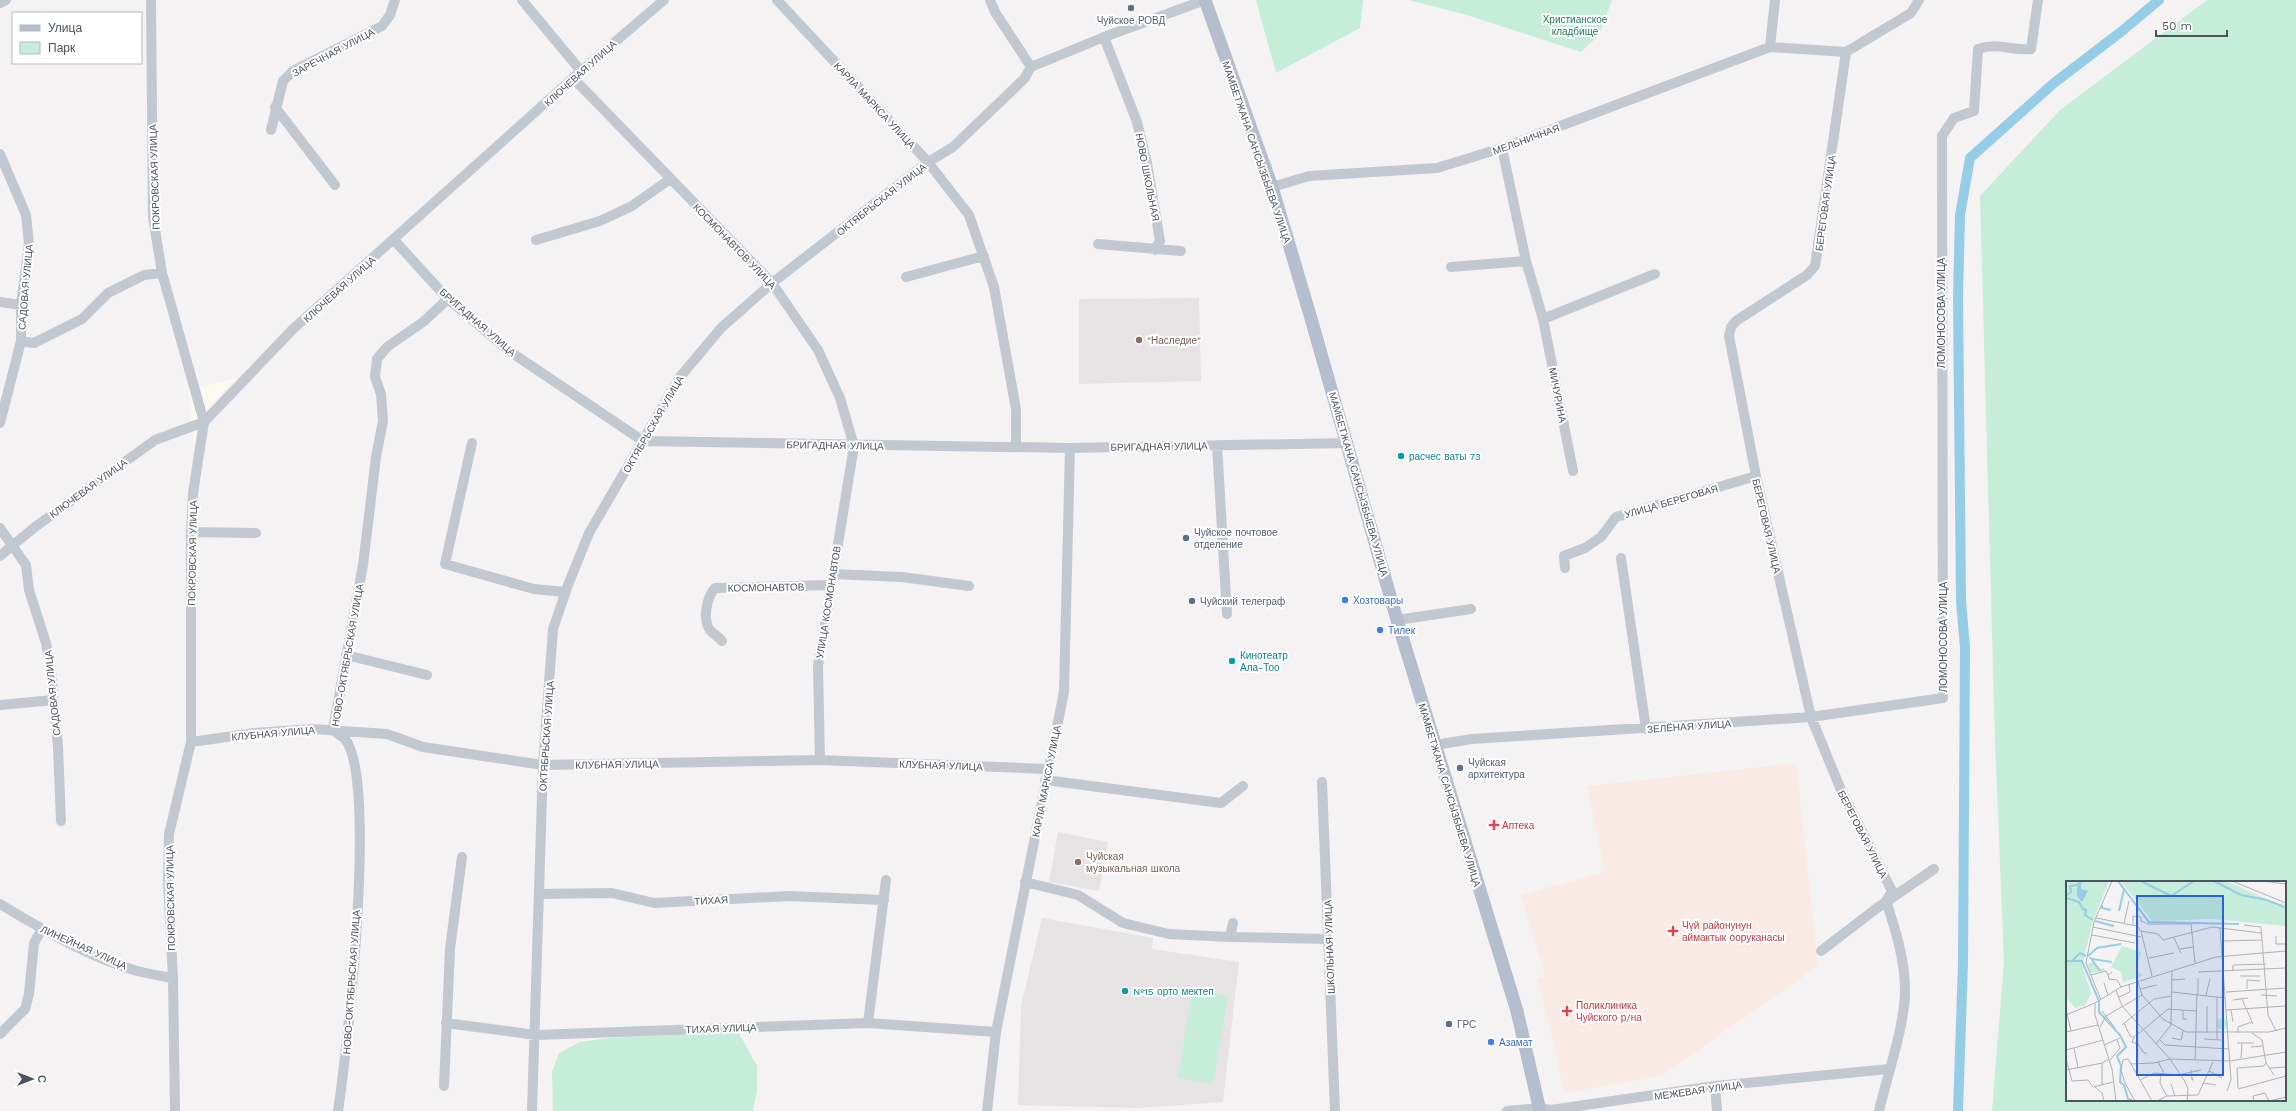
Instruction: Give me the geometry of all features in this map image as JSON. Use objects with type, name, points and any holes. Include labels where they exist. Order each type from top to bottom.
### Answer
[{"type":"main road","name":"МАМБЕТЖАНА САНСЫЗБЫЕВА УЛИЦА","points":[[1205,0],[1272,187],[1348,443],[1397,620],[1517,1011],[1540,1109]]},
{"type":"street","points":[[0,3],[6,0]]},
{"type":"street","name":"ПОКРОВСКАЯ УЛИЦА","points":[[151,0],[153,217],[162,273],[204,422],[193,493],[191,532],[191,742],[169,834],[168,881],[173,978],[175,1111]]},
{"type":"street","name":"ЗАРЕЧНАЯ УЛИЦА","points":[[270,130],[275,106],[283,81],[292,71],[382,26],[390,15],[395,0]]},
{"type":"street","points":[[522,0],[581,71]]},
{"type":"street","name":"КЛЮЧЕВАЯ УЛИЦА","points":[[0,556],[35,527],[155,440],[204,422],[294,329],[574,79],[581,71],[664,0]]},
{"type":"street","name":"КАРЛА МАРКСА УЛИЦА","points":[[777,0],[928,162],[970,215],[994,286],[1010,368],[1016,409],[1016,447]]},
{"type":"street","points":[[990,0],[994,12],[1032,68]]},
{"type":"street","name":"ОКТЯБРЬСКАЯ УЛИЦА","points":[[532,1111],[536,1035],[543,765],[553,629],[565,592],[589,533],[680,377],[721,328],[772,283],[928,162],[953,147],[1024,79],[1032,68],[1104,37],[1205,0]]},
{"type":"street","points":[[1770,47],[1775,0]]},
{"type":"street","points":[[1846,52],[1911,13],[1919,0]]},
{"type":"street","name":"ЛОМОНОСОВА УЛИЦА","points":[[1943,698],[1942,136],[1954,118],[1974,111],[1978,49],[1991,44],[2020,50],[2031,49],[2038,0]]},
{"type":"street","name":"НОВО ШКОЛЬНАЯ","points":[[1104,37],[1137,122],[1147,163],[1160,241],[1155,250]]},
{"type":"street","name":"МЕЛЬНИЧНАЯ","points":[[1272,187],[1309,176],[1437,168],[1502,148],[1770,47],[1846,52]]},
{"type":"street","name":"БЕРЕГОВАЯ УЛИЦА","points":[[1846,52],[1815,266],[1807,275],[1736,321],[1731,327],[1729,336],[1756,476],[1811,717],[1841,790],[1892,891],[1886,902],[1896,931],[1904,966],[1905,992],[1899,1028],[1880,1111]]},
{"type":"street","name":"КОСМОНАВТОВ УЛИЦА","points":[[574,79],[772,283],[818,350],[840,398],[854,446]]},
{"type":"street","points":[[275,106],[335,185]]},
{"type":"street","name":"МИЧУРИНА","points":[[1502,148],[1526,261],[1543,319],[1573,471]]},
{"type":"street","name":"САДОВАЯ УЛИЦА","points":[[0,154],[26,215],[29,243],[21,305],[21,341],[0,422]]},
{"type":"street","points":[[536,240],[600,221],[632,206],[670,179]]},
{"type":"street","name":"БРИГАДНАЯ УЛИЦА","points":[[394,240],[448,299],[509,351],[643,441],[854,446],[1070,448],[1348,443]]},
{"type":"street","points":[[1098,244],[1155,250],[1182,251]]},
{"type":"street","points":[[906,277],[984,256]]},
{"type":"street","points":[[1451,267],[1526,261]]},
{"type":"street","points":[[21,341],[34,343],[82,319],[108,293],[144,275],[162,273]]},
{"type":"street","points":[[1543,319],[1655,274]]},
{"type":"street","name":"НОВО-ОКТЯБРЬСКАЯ УЛИЦА","points":[[338,1111],[345,1066],[355,950],[360,852],[358,804],[353,760],[345,739],[332,730],[363,565],[376,457],[383,420],[381,394],[375,377],[377,359],[387,347],[423,322],[448,299]]},
{"type":"street","points":[[0,302],[21,305]]},
{"type":"street","points":[[472,443],[445,564],[534,589],[565,592]]},
{"type":"street","points":[[1218,445],[1227,614]]},
{"type":"street","name":"УЛИЦА КОСМОНАВТОВ","points":[[820,760],[818,666],[854,446]]},
{"type":"street","name":"КАРЛА МАРКСА УЛИЦА","points":[[987,1111],[996,1032],[1047,769],[1064,692],[1070,448]]},
{"type":"street","name":"УЛИЦА БЕРЕГОВАЯ","points":[[1565,568],[1564,556],[1585,548],[1601,537],[1616,517],[1756,476]]},
{"type":"street","name":"САДОВАЯ УЛИЦА","points":[[0,528],[26,565],[29,590],[46,643],[54,700],[61,821]]},
{"type":"street","points":[[191,532],[256,533]]},
{"type":"street","points":[[1621,558],[1646,729]]},
{"type":"street","points":[[833,574],[902,577],[969,586]]},
{"type":"street","name":"КОСМОНАВТОВ","points":[[722,641],[709,629],[706,614],[709,595],[715,588],[831,585]]},
{"type":"street","points":[[1397,620],[1471,609]]},
{"type":"street","points":[[346,655],[427,675]]},
{"type":"street","name":"ЗЕЛЁНАЯ УЛИЦА","points":[[1435,745],[1472,739],[1646,729],[1811,717],[1943,698]]},
{"type":"street","points":[[0,705],[54,700]]},
{"type":"street","name":"КЛУБНАЯ УЛИЦА","points":[[191,742],[262,733],[312,729],[387,734],[423,747],[543,765],[820,760],[1047,769]]},
{"type":"street","points":[[1045,780],[1221,803],[1244,786]]},
{"type":"street","name":"ШКОЛЬНАЯ УЛИЦА","points":[[1322,782],[1336,1111]]},
{"type":"street","points":[[444,1086],[450,949],[462,857]]},
{"type":"street","points":[[1821,951],[1886,902],[1934,869]]},
{"type":"street","points":[[868,1023],[886,880]]},
{"type":"street","points":[[1025,882],[1078,895],[1123,923],[1170,934],[1329,939]]},
{"type":"street","name":"ТИХАЯ","points":[[540,894],[612,893],[654,902],[789,896],[884,900]]},
{"type":"street","name":"ЛИНЕЙНАЯ УЛИЦА","points":[[0,904],[42,929],[103,958],[137,971],[173,978]]},
{"type":"street","points":[[1230,937],[1233,923]]},
{"type":"street","points":[[0,1034],[25,1009],[29,994],[34,943],[42,929]]},
{"type":"street","name":"ТИХАЯ УЛИЦА","points":[[446,1023],[536,1035],[868,1023],[996,1032]]},
{"type":"street","name":"МЕЖЕВАЯ УЛИЦА","points":[[1507,1111],[1540,1109],[1551,1110],[1715,1086],[1889,1069]]},
{"type":"street","points":[[1715,1086],[1717,1111]]},
{"type":"shaded area","name":"\"Наследие\"","points":[[1199,298],[1201,381],[1079,384],[1079,299]]},
{"type":"shaded area","points":[[235,379],[208,408],[194,445],[188,389]]},
{"type":"shaded area","name":"Чүй районунун аймактык ооруканасы","points":[[1796,763],[1818,966],[1661,1076],[1564,1093],[1555,1047],[1537,979],[1545,976],[1521,895],[1605,872],[1587,786]]},
{"type":"shaded area","name":"Чуйская музыкальная школа","points":[[1058,832],[1108,842],[1099,891],[1049,882]]},
{"type":"shaded area","points":[[1042,918],[1153,938],[1152,949],[1239,962],[1223,1102],[1137,1108],[1018,1105],[1021,1006]]},
{"type":"green space","points":[[1256,0],[1363,0],[1360,28],[1276,73]]},
{"type":"green space","name":"Христианское кладбище","points":[[1409,0],[1612,0],[1599,35],[1581,52],[1470,16]]},
{"type":"green space","points":[[2207,0],[2296,0],[2296,1111],[1992,1111],[2004,962],[1995,741],[1980,196],[2060,110]]},
{"type":"green space","points":[[1192,990],[1228,996],[1213,1084],[1178,1078]]},
{"type":"green space","points":[[738,1032],[757,1066],[757,1090],[753,1111],[553,1111],[552,1072],[559,1053],[580,1042],[610,1038]]},
{"type":"waterway","points":[[1958,1111],[1963,963],[1965,648],[1961,601],[1958,297],[1960,215],[1970,158],[2054,83],[2122,31],[2159,0]]},
{"type":"place","name":"Чуйское РОВД","points":[[1131,8]]},
{"type":"place","name":"\"Наследие\"","points":[[1139,340]]},
{"type":"place","name":"расчес ваты 73","points":[[1401,456]]},
{"type":"place","name":"Чуйское почтовое отделение","points":[[1186,538]]},
{"type":"place","name":"Хозтовары","points":[[1345,600]]},
{"type":"place","name":"Чуйский телеграф","points":[[1192,601]]},
{"type":"place","name":"Тилек","points":[[1380,630]]},
{"type":"place","name":"Кинотеатр Ала-Тоо","points":[[1232,661]]},
{"type":"place","name":"Чуйская архитектура","points":[[1460,768]]},
{"type":"place","name":"Аптека","points":[[1494,825]]},
{"type":"place","name":"Чуйская музыкальная школа","points":[[1078,862]]},
{"type":"place","name":"Чүй районунун аймактык ооруканасы","points":[[1673,931]]},
{"type":"place","name":"№15 орто мектеп","points":[[1125,991]]},
{"type":"place","name":"Поликлиника Чуйского р/на","points":[[1567,1011]]},
{"type":"place","name":"ГРС","points":[[1449,1024]]},
{"type":"place","name":"Азамат","points":[[1491,1042]]}]
